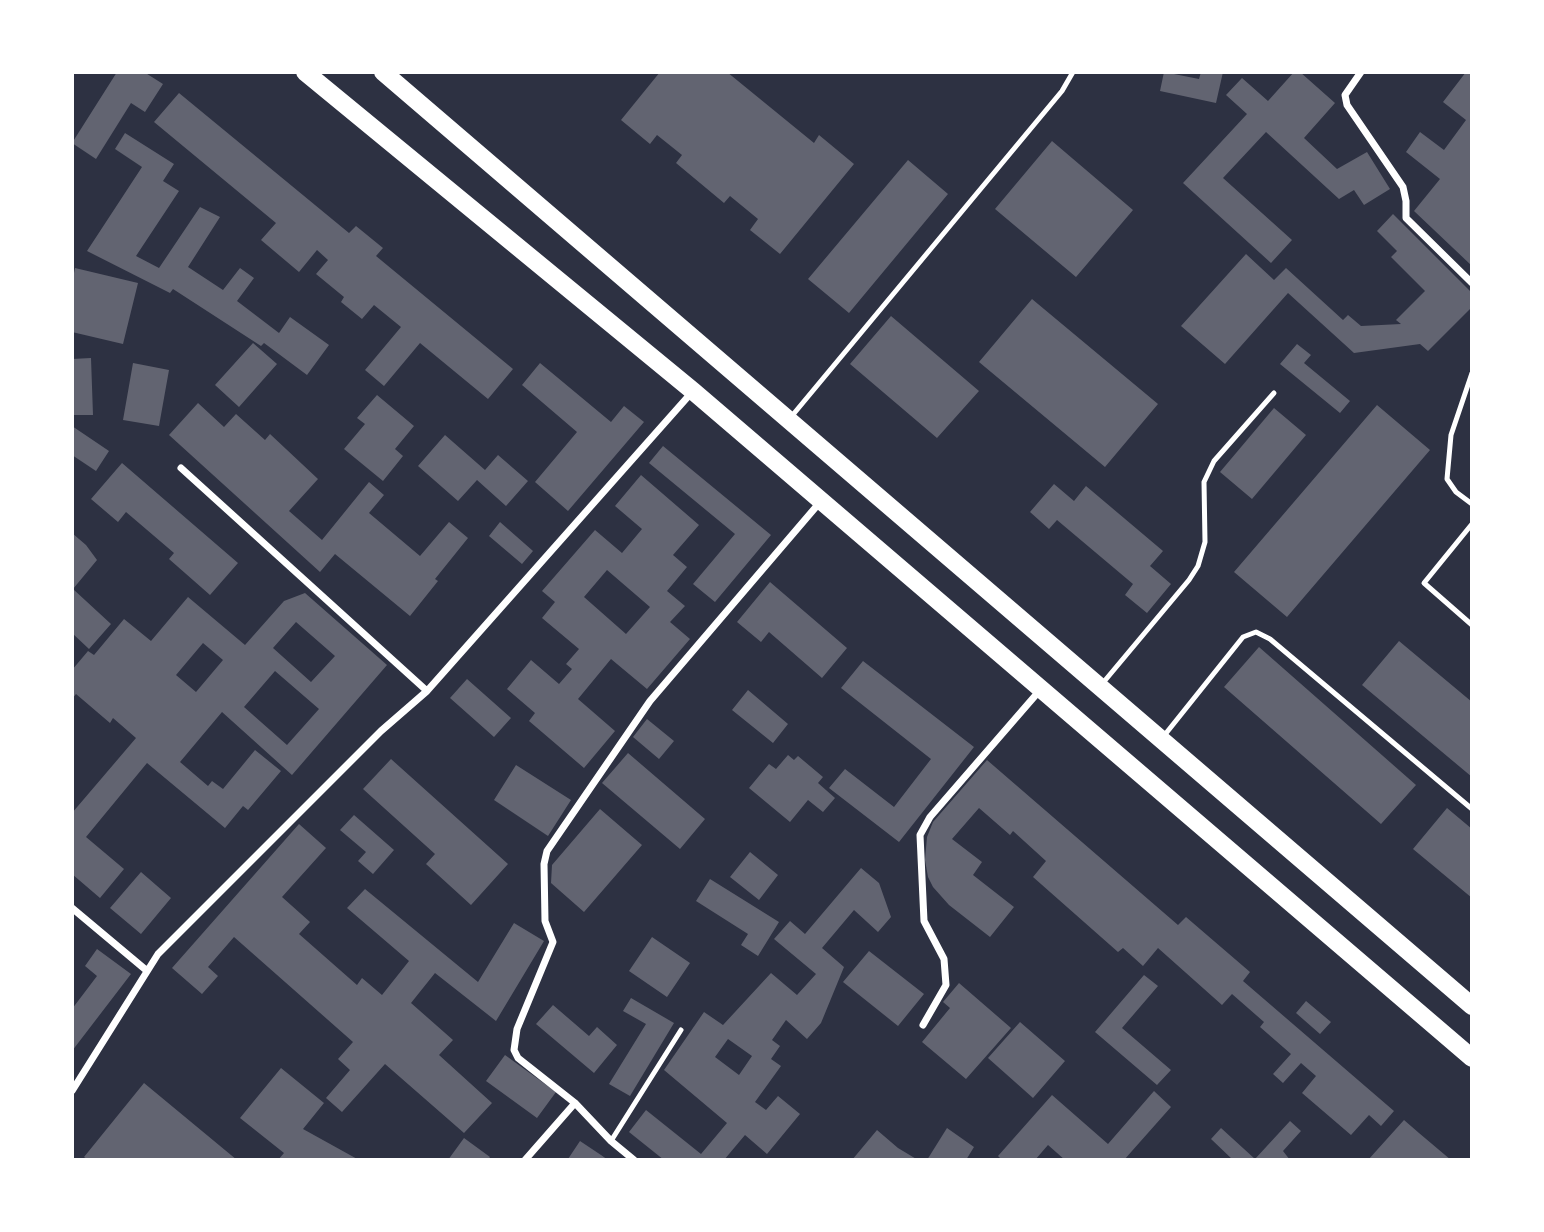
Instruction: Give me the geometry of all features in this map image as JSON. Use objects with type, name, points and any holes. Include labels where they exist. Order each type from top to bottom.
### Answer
[{"type":"main road","points":[[305,72],[693,391],[1472,1058]]},
{"type":"main road","points":[[383,72],[1472,1006]]},
{"type":"street","points":[[1361,72],[1345,95],[1347,105],[1402,187],[1406,201],[1406,218],[1472,283]]},
{"type":"street","points":[[72,1091],[158,954],[381,731],[427,691],[693,391]]},
{"type":"street","points":[[181,468],[427,691]]},
{"type":"street","points":[[634,1160],[611,1141],[575,1103],[518,1058],[514,1050],[517,1028],[553,942],[545,921],[544,864],[547,851],[650,701],[822,501]]},
{"type":"street","points":[[923,1025],[946,985],[944,959],[924,921],[920,835],[930,817],[1041,688]]},
{"type":"street","points":[[72,908],[146,970]]},
{"type":"street","points":[[525,1160],[575,1103]]},
{"type":"lane","points":[[789,419],[1062,92],[1073,72]]},
{"type":"lane","points":[[1472,373],[1451,435],[1447,480],[1472,504]]},
{"type":"lane","points":[[1100,687],[1198,566],[1205,542],[1204,482],[1214,461],[1274,393]]},
{"type":"lane","points":[[1472,524],[1424,583],[1472,625]]},
{"type":"lane","points":[[1161,739],[1243,638],[1256,632],[1270,639],[1472,809]]},
{"type":"lane","points":[[611,1141],[681,1030]]},
{"type":"building","points":[[117,72],[144,72],[163,84],[145,112],[131,103],[96,159],[72,143]]},
{"type":"building","points":[[660,72],[727,72],[814,143],[819,135],[854,164],[780,254],[750,230],[758,219],[730,196],[724,203],[676,163],[682,155],[657,135],[650,144],[621,120]]},
{"type":"building","points":[[1164,72],[1199,79],[1201,72],[1223,72],[1216,103],[1160,91]]},
{"type":"building","points":[[1294,72],[1300,72],[1335,103],[1304,138],[1337,169],[1367,152],[1390,189],[1364,205],[1354,190],[1339,199],[1266,132],[1223,178],[1292,240],[1271,263],[1183,183],[1247,114],[1226,95],[1242,78],[1268,101]]},
{"type":"building","points":[[1466,72],[1472,72],[1472,266],[1414,211],[1440,179],[1406,152],[1420,132],[1444,150],[1466,120],[1443,102]]},
{"type":"building","points":[[179,93],[349,233],[356,226],[383,248],[376,256],[513,369],[488,399],[420,343],[384,386],[365,370],[401,327],[374,305],[362,319],[341,302],[344,297],[316,274],[328,260],[317,250],[299,272],[261,240],[276,223],[154,122]]},
{"type":"building","points":[[125,133],[174,164],[163,181],[179,191],[136,256],[159,268],[200,207],[220,217],[188,267],[223,290],[240,268],[254,278],[237,301],[279,333],[290,317],[329,345],[307,375],[264,343],[261,346],[173,289],[170,293],[87,251],[142,167],[115,149]]},
{"type":"building","points":[[1052,141],[1133,210],[1076,277],[995,209]]},
{"type":"building","points":[[908,160],[948,194],[849,313],[808,279]]},
{"type":"building","points":[[1393,214],[1472,293],[1472,307],[1428,351],[1420,344],[1354,353],[1288,293],[1225,364],[1181,326],[1246,254],[1274,280],[1286,268],[1343,320],[1348,315],[1361,326],[1401,324],[1396,320],[1425,291],[1391,257],[1397,251],[1377,231]]},
{"type":"building","points":[[75,268],[138,283],[123,344],[72,332],[72,283]]},
{"type":"building","points":[[1032,299],[1158,404],[1105,467],[979,362]]},
{"type":"building","points":[[891,316],[979,391],[937,438],[850,364]]},
{"type":"building","points":[[253,343],[277,364],[239,407],[215,385]]},
{"type":"building","points":[[1297,344],[1311,355],[1304,363],[1350,401],[1340,413],[1280,364]]},
{"type":"building","points":[[91,358],[93,415],[72,415],[72,359]]},
{"type":"building","points":[[133,363],[169,370],[159,426],[123,420]]},
{"type":"building","points":[[540,363],[611,422],[624,406],[644,422],[568,511],[535,482],[577,432],[522,385]]},
{"type":"building","points":[[377,395],[414,426],[395,449],[403,456],[383,481],[344,449],[365,424],[357,418]]},
{"type":"building","points":[[198,403],[224,427],[236,414],[265,440],[270,434],[318,479],[289,511],[322,540],[369,482],[384,495],[369,513],[420,556],[449,522],[468,538],[410,616],[335,554],[320,572],[169,435]]},
{"type":"building","points":[[1377,405],[1430,450],[1287,617],[1234,572]]},
{"type":"building","points":[[1274,408],[1306,435],[1252,499],[1220,472]]},
{"type":"building","points":[[72,426],[109,451],[96,471],[72,455]]},
{"type":"building","points":[[445,435],[485,470],[498,455],[528,481],[506,506],[477,480],[458,501],[418,466]]},
{"type":"building","points":[[663,446],[771,535],[715,602],[693,584],[735,534],[649,463]]},
{"type":"building","points":[[122,463],[238,563],[210,595],[169,559],[174,553],[126,512],[118,522],[91,499]]},
{"type":"building","points":[[641,475],[699,525],[673,555],[687,567],[667,591],[685,606],[670,622],[690,639],[647,689],[611,659],[578,699],[615,731],[584,768],[529,721],[535,713],[507,689],[531,660],[559,684],[572,669],[566,664],[579,649],[542,618],[555,602],[542,591],[595,530],[622,553],[642,529],[615,506]],"holes":[[[607,570],[650,607],[626,634],[584,597]]]},
{"type":"building","points":[[1054,484],[1074,501],[1086,486],[1163,551],[1150,566],[1171,584],[1147,613],[1125,595],[1133,584],[1057,520],[1049,529],[1030,512]]},
{"type":"building","points":[[500,522],[533,551],[522,564],[489,536]]},
{"type":"building","points":[[72,533],[86,545],[97,560],[73,589],[111,624],[89,649],[72,633]]},
{"type":"building","points":[[770,582],[847,648],[822,678],[769,632],[761,642],[737,622]]},
{"type":"building","points":[[305,593],[387,665],[292,775],[222,712],[180,762],[208,786],[212,781],[223,789],[255,750],[281,771],[248,810],[243,806],[225,828],[147,763],[86,837],[124,869],[100,898],[72,874],[72,813],[136,738],[113,718],[110,723],[76,694],[72,699],[72,670],[88,651],[94,655],[124,619],[151,641],[188,597],[245,645],[284,601]],"holes":[[[296,622],[335,656],[311,682],[273,648]],[[203,643],[223,660],[196,692],[176,675]],[[275,671],[319,709],[287,745],[244,707]]]},
{"type":"building","points":[[1399,641],[1472,702],[1472,777],[1362,685]]},
{"type":"building","points":[[1259,647],[1416,785],[1381,824],[1224,687]]},
{"type":"building","points":[[863,661],[974,747],[899,842],[829,788],[845,769],[894,807],[931,759],[841,688]]},
{"type":"building","points":[[467,679],[511,718],[494,737],[450,698]]},
{"type":"building","points":[[748,690],[788,724],[773,743],[732,710]]},
{"type":"building","points":[[647,719],[674,741],[659,759],[633,737]]},
{"type":"building","points":[[628,753],[705,819],[680,849],[602,783]]},
{"type":"building","points":[[788,755],[794,760],[798,756],[823,777],[818,783],[835,798],[823,812],[808,800],[790,822],[749,788],[769,764],[776,769]]},
{"type":"building","points":[[391,759],[508,864],[471,905],[426,864],[435,854],[363,789]]},
{"type":"building","points":[[987,760],[1178,925],[1186,917],[1250,972],[1243,981],[1394,1111],[1381,1126],[1369,1115],[1351,1135],[1302,1093],[1316,1076],[1301,1063],[1283,1083],[1273,1074],[1291,1054],[1260,1027],[1264,1022],[1232,994],[1222,1005],[1158,948],[1143,966],[1123,948],[1118,952],[1033,877],[1046,861],[1013,831],[1010,835],[979,808],[952,839],[982,862],[973,875],[1014,907],[990,937],[949,905],[928,877],[925,860],[927,837],[933,822]]},
{"type":"building","points":[[516,765],[571,800],[548,836],[494,800]]},
{"type":"building","points":[[1447,808],[1472,829],[1472,898],[1413,849]]},
{"type":"building","points":[[600,809],[642,845],[584,912],[551,883],[552,865]]},
{"type":"building","points":[[354,815],[394,850],[373,874],[358,861],[366,852],[340,830]]},
{"type":"building","points":[[299,824],[326,848],[282,897],[310,922],[299,934],[357,985],[362,978],[382,995],[409,961],[347,908],[365,889],[478,982],[514,923],[544,941],[496,1021],[435,973],[411,1003],[453,1040],[439,1055],[492,1103],[464,1133],[385,1064],[342,1112],[326,1098],[350,1070],[338,1059],[353,1042],[234,937],[208,967],[218,976],[202,994],[172,968]]},
{"type":"building","points":[[750,852],[778,875],[759,900],[730,877]]},
{"type":"building","points":[[861,868],[879,883],[891,917],[878,932],[854,910],[822,948],[844,967],[821,1023],[807,1039],[786,1020],[772,1040],[780,1046],[771,1059],[781,1066],[755,1102],[766,1110],[778,1096],[800,1114],[767,1154],[745,1135],[724,1160],[664,1160],[629,1132],[646,1110],[701,1154],[727,1123],[664,1070],[704,1012],[723,1025],[771,973],[797,995],[816,974],[774,939],[790,921],[805,934]],"holes":[[[728,1039],[752,1056],[739,1075],[715,1057]]]},
{"type":"building","points":[[141,872],[171,898],[141,934],[110,908]]},
{"type":"building","points":[[710,879],[779,922],[758,956],[741,945],[748,934],[696,901]]},
{"type":"building","points":[[652,937],[690,963],[667,997],[629,971]]},
{"type":"building","points":[[97,949],[131,974],[72,1051],[72,1009],[97,976],[85,966]]},
{"type":"building","points":[[869,951],[924,994],[898,1026],[843,982]]},
{"type":"building","points":[[1144,975],[1158,986],[1122,1028],[1171,1070],[1157,1085],[1095,1032]]},
{"type":"building","points":[[959,983],[1011,1028],[966,1079],[922,1042],[950,1008],[943,1002]]},
{"type":"building","points":[[631,998],[674,1023],[630,1096],[609,1084],[646,1024],[623,1011]]},
{"type":"building","points":[[1306,1001],[1331,1022],[1320,1034],[1296,1013]]},
{"type":"building","points":[[553,1005],[589,1036],[597,1027],[617,1045],[594,1073],[536,1024]]},
{"type":"building","points":[[1020,1022],[1065,1061],[1033,1098],[988,1058]]},
{"type":"building","points":[[505,1055],[556,1092],[537,1118],[486,1081]]},
{"type":"building","points":[[281,1068],[324,1103],[303,1129],[359,1160],[278,1160],[284,1153],[240,1118]]},
{"type":"building","points":[[144,1083],[237,1160],[88,1160],[84,1157]]},
{"type":"building","points":[[1154,1091],[1171,1107],[1124,1160],[1065,1160],[1048,1145],[1035,1160],[1002,1160],[998,1156],[1052,1095],[1108,1144]]},
{"type":"building","points":[[1404,1120],[1419,1133],[1451,1160],[1368,1160]]},
{"type":"building","points":[[1290,1121],[1301,1131],[1283,1151],[1290,1160],[1233,1160],[1211,1139],[1221,1128],[1255,1159]]},
{"type":"building","points":[[947,1128],[974,1147],[966,1160],[927,1160]]},
{"type":"building","points":[[877,1130],[898,1148],[918,1160],[852,1160]]},
{"type":"building","points":[[464,1138],[490,1157],[488,1160],[448,1160]]},
{"type":"building","points":[[580,1141],[601,1155],[608,1160],[568,1159]]}]
